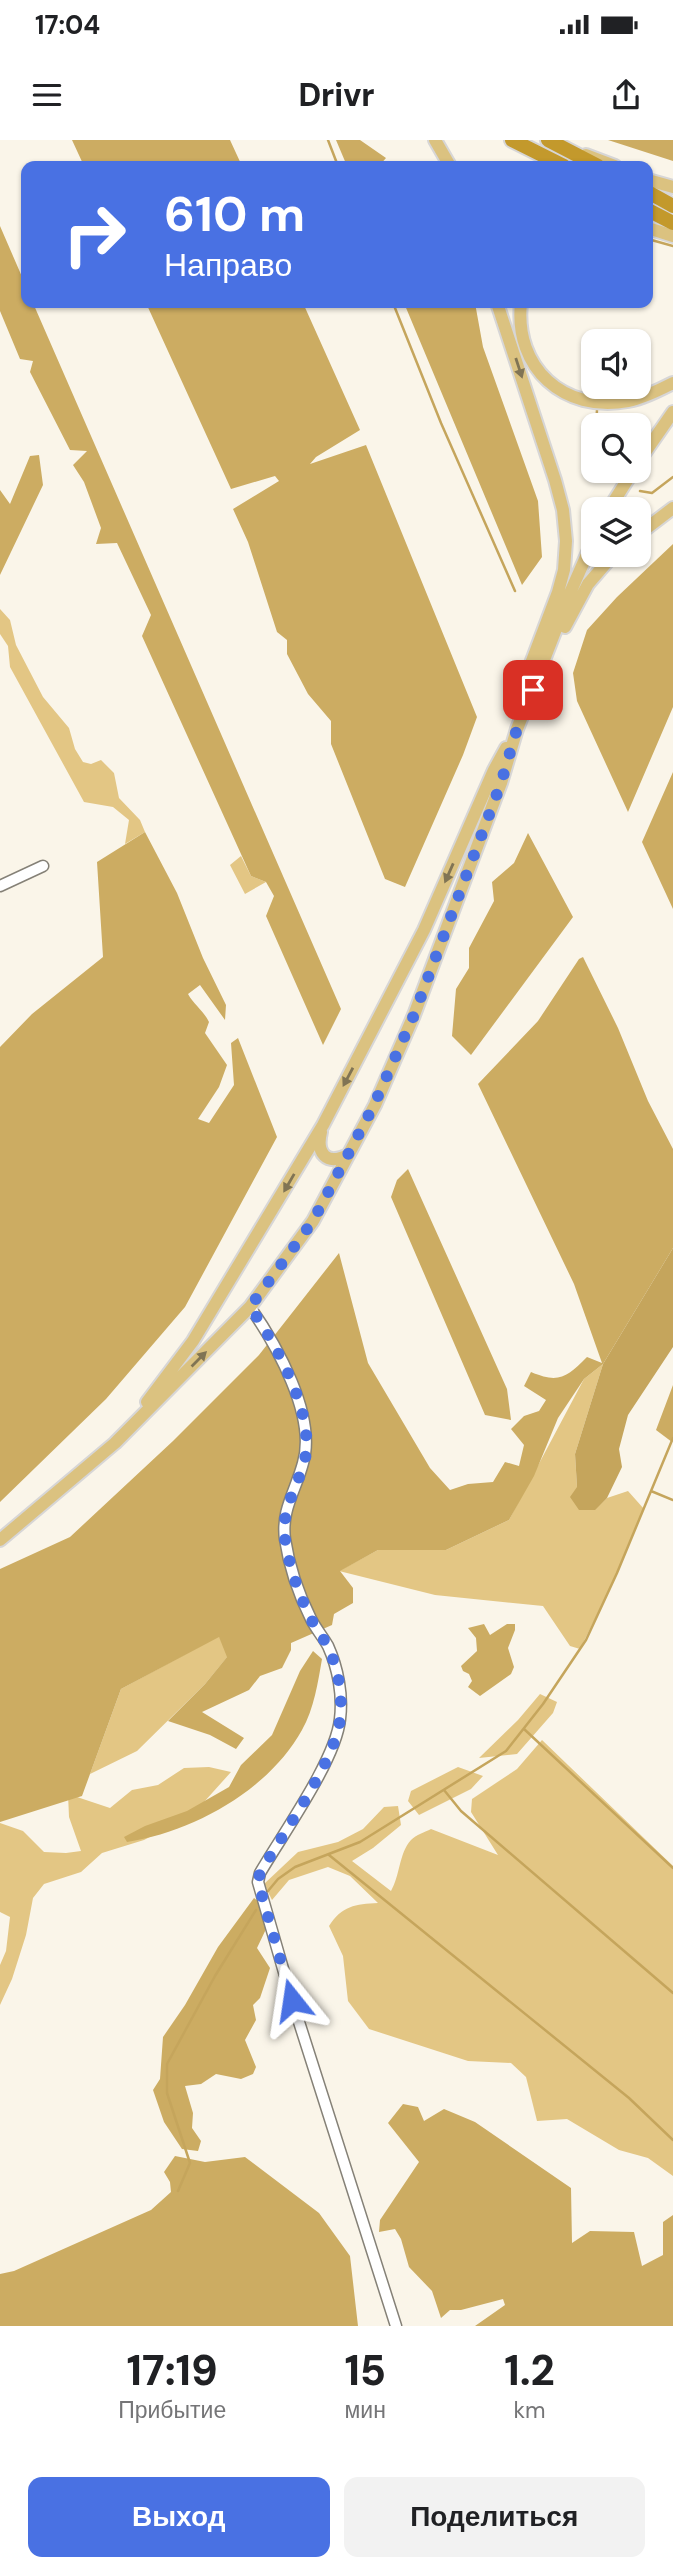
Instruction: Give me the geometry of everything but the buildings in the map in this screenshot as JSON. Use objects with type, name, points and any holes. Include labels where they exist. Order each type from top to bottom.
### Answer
[{"type":"highway","points":[[512,140],[554,161]]},
{"type":"highway","points":[[552,142],[588,161]]},
{"type":"highway","points":[[653,195],[673,206]]},
{"type":"highway","points":[[653,213],[673,223]]},
{"type":"main road","points":[[435,140],[447,161]]},
{"type":"main road","points":[[552,142],[602,161]]},
{"type":"main road","points":[[653,181],[673,187]]},
{"type":"main road","points":[[653,230],[673,236]]},
{"type":"main road","points":[[499,308],[555,480],[565,531],[564,570],[530,666],[533,690]]},
{"type":"main road","points":[[520,308],[519,319],[523,342],[531,362],[559,391],[587,401],[609,403],[643,397],[673,383]]},
{"type":"main road","points":[[651,443],[673,412]]},
{"type":"main road","points":[[651,525],[673,508]]},
{"type":"main road","points":[[0,1541],[115,1443],[250,1307],[313,1221],[374,1105],[414,1015],[501,783],[517,729],[582,567]]},
{"type":"main road","points":[[533,690],[588,584],[603,567]]},
{"type":"main road","points":[[79,1474],[148,1400],[193,1341],[323,1125],[424,930],[494,770],[517,729]]},
{"type":"main road","points":[[323,1125],[318,1143],[321,1152],[329,1159],[340,1159],[348,1155]]},
{"type":"street","points":[[0,886],[43,866]]},
{"type":"street","points":[[250,1307],[271,1337],[289,1374],[304,1423],[307,1446],[286,1509],[285,1540],[299,1594],[328,1647],[337,1671],[341,1694],[340,1721],[333,1745],[260,1873],[258,1882],[292,2000],[396,2326]]},
{"type":"shaded area","points":[[72,140],[230,140],[240,161],[82,161]]},
{"type":"shaded area","points":[[336,140],[360,140],[386,158],[383,161],[345,161]]},
{"type":"shaded area","points":[[608,140],[673,140],[673,161]]},
{"type":"shaded area","points":[[0,226],[21,274],[21,308],[35,308],[341,1009],[323,1045],[266,916],[274,896],[266,882],[251,876],[142,636],[151,615],[117,543],[96,544],[101,528],[84,482],[73,465],[87,451],[70,450],[30,372],[33,361],[20,359],[0,311]]},
{"type":"shaded area","points":[[148,308],[305,308],[360,430],[316,457],[310,464],[366,445],[477,717],[405,887],[385,879],[331,744],[331,721],[308,694],[287,654],[287,640],[277,632],[248,542],[233,509],[279,481],[275,476],[231,489]]},
{"type":"shaded area","points":[[406,308],[476,308],[483,347],[538,501],[542,557],[522,585]]},
{"type":"shaded area","points":[[39,455],[43,485],[0,575],[0,490],[10,504],[30,456]]},
{"type":"shaded area","points":[[673,544],[673,707],[628,812],[577,701],[573,673],[587,630]]},
{"type":"shaded area","points":[[0,609],[10,620],[16,645],[43,697],[69,728],[75,749],[83,762],[91,764],[101,760],[114,773],[119,798],[140,820],[145,832],[125,844],[129,820],[113,807],[84,802],[10,667],[8,646],[0,634]]},
{"type":"shaded area","points":[[673,772],[673,909],[642,842]]},
{"type":"shaded area","points":[[145,832],[177,893],[203,958],[226,1005],[225,1020],[200,985],[188,994],[207,1018],[209,1022],[205,1033],[227,1065],[219,1087],[198,1119],[209,1123],[234,1085],[231,1043],[238,1038],[277,1137],[185,1307],[106,1399],[0,1502],[0,1047],[32,1014],[103,957],[97,862]]},
{"type":"shaded area","points":[[528,833],[573,917],[471,1055],[452,1036],[456,989],[469,968],[469,948],[494,901],[492,882],[514,863]]},
{"type":"shaded area","points":[[241,856],[251,876],[266,882],[245,894],[230,865]]},
{"type":"shaded area","points":[[583,957],[618,1028],[648,1101],[673,1149],[673,1248],[603,1364],[584,1379],[558,1418],[534,1476],[509,1520],[446,1550],[378,1550],[340,1571],[353,1588],[353,1603],[334,1614],[332,1625],[291,1643],[291,1650],[282,1668],[260,1676],[249,1690],[202,1712],[244,1738],[236,1749],[210,1735],[168,1721],[205,1684],[227,1657],[219,1637],[121,1689],[82,1796],[0,1822],[0,1569],[70,1537],[173,1441],[259,1355],[339,1253],[368,1363],[430,1468],[450,1490],[468,1484],[493,1482],[505,1462],[519,1466],[524,1445],[511,1429],[524,1416],[539,1411],[546,1400],[524,1386],[531,1372],[556,1378],[568,1374],[587,1357],[602,1363],[574,1284],[478,1084],[538,1021],[579,959]]},
{"type":"shaded area","points":[[408,1169],[507,1389],[511,1420],[485,1415],[391,1197],[397,1180]]},
{"type":"shaded area","points":[[673,1248],[673,1347],[628,1415],[619,1449],[622,1467],[607,1498],[595,1510],[579,1510],[570,1497],[577,1487],[575,1454],[603,1364]]},
{"type":"shaded area","points":[[603,1364],[575,1454],[577,1487],[594,1510],[607,1498],[628,1491],[644,1509],[613,1583],[580,1649],[570,1646],[543,1606],[435,1595],[339,1571],[378,1550],[446,1550],[509,1520],[584,1379]]},
{"type":"shaded area","points":[[673,1385],[673,1438],[672,1442],[656,1430]]},
{"type":"shaded area","points":[[484,1624],[490,1635],[507,1624],[515,1624],[508,1648],[514,1667],[511,1674],[480,1696],[468,1687],[472,1681],[461,1666],[477,1651],[476,1638],[468,1628]]},
{"type":"shaded area","points":[[219,1636],[228,1656],[205,1684],[137,1751],[90,1774],[121,1689]]},
{"type":"shaded area","points":[[313,1651],[322,1659],[310,1713],[288,1752],[270,1771],[250,1789],[203,1818],[178,1829],[127,1842],[124,1837],[145,1826],[187,1811],[229,1787],[241,1765],[272,1735],[300,1671]]},
{"type":"shaded area","points":[[540,1694],[557,1702],[553,1713],[517,1754],[479,1758],[518,1720]]},
{"type":"shaded area","points":[[542,1740],[673,1866],[673,2176],[648,2158],[619,2150],[567,2119],[537,2121],[526,2077],[511,2063],[468,2061],[369,2029],[348,2001],[343,1956],[329,1926],[339,1914],[350,1907],[378,1903],[350,1876],[328,1867],[289,1880],[272,1900],[264,1884],[298,1852],[338,1842],[363,1829],[384,1807],[398,1806],[401,1825],[352,1861],[391,1891],[407,1845],[415,1837],[431,1829],[498,1855],[471,1812],[472,1799],[517,1769]]},
{"type":"shaded area","points":[[209,1767],[231,1772],[204,1802],[175,1824],[144,1840],[102,1853],[81,1872],[44,1884],[33,1898],[26,1935],[12,1979],[0,2005],[0,1965],[6,1951],[10,1917],[0,1912],[0,1823],[23,1831],[44,1852],[81,1851],[69,1817],[68,1794],[110,1808],[132,1790],[158,1785],[184,1768]]},
{"type":"shaded area","points":[[458,1767],[483,1776],[471,1789],[419,1815],[408,1801],[411,1791]]},
{"type":"shaded area","points":[[254,1898],[259,1902],[267,1927],[257,1948],[270,1968],[260,1998],[253,2005],[256,2020],[245,2040],[256,2067],[253,2074],[241,2079],[216,2074],[201,2084],[185,2086],[193,2113],[192,2128],[201,2141],[198,2151],[182,2149],[164,2122],[153,2090],[160,2079],[163,2037],[218,1947]]},
{"type":"shaded area","points":[[403,2104],[418,2107],[424,2121],[444,2109],[475,2122],[571,2188],[572,2243],[590,2231],[634,2232],[642,2266],[663,2255],[663,2222],[673,2215],[673,2326],[475,2326],[505,2305],[503,2299],[461,2310],[450,2310],[441,2318],[432,2291],[409,2267],[401,2239],[395,2229],[379,2232],[380,2220],[419,2162],[388,2123]]},
{"type":"shaded area","points":[[175,2156],[205,2162],[245,2157],[319,2213],[350,2256],[358,2326],[0,2326],[0,2274],[14,2271],[151,2210],[171,2192],[170,2182],[164,2172]]},
{"type":"waterway","points":[[328,140],[336,161]]},
{"type":"waterway","points":[[653,240],[673,246]]},
{"type":"waterway","points":[[395,308],[441,423],[515,591]]},
{"type":"waterway","points":[[640,491],[652,493],[673,477]]},
{"type":"waterway","points":[[268,1891],[278,1879],[295,1867],[360,1842],[506,1751],[543,1704],[586,1640],[673,1438]]},
{"type":"waterway","points":[[651,1491],[673,1500]]},
{"type":"waterway","points":[[524,1729],[673,1868]]},
{"type":"waterway","points":[[444,1790],[461,1811],[673,1993]]},
{"type":"waterway","points":[[329,1855],[629,2098],[673,2140]]},
{"type":"waterway","points":[[178,2191],[190,2163],[167,2093],[167,2064],[215,1976],[256,1910]]},
{"type":"route","points":[[292,2000],[258,1882],[260,1873],[333,1745],[340,1721],[341,1694],[337,1671],[328,1647],[299,1594],[285,1540],[284,1520],[289,1498],[303,1464],[307,1446],[304,1423],[289,1374],[271,1337],[250,1307],[313,1221],[374,1105],[414,1015],[533,690]]}]
